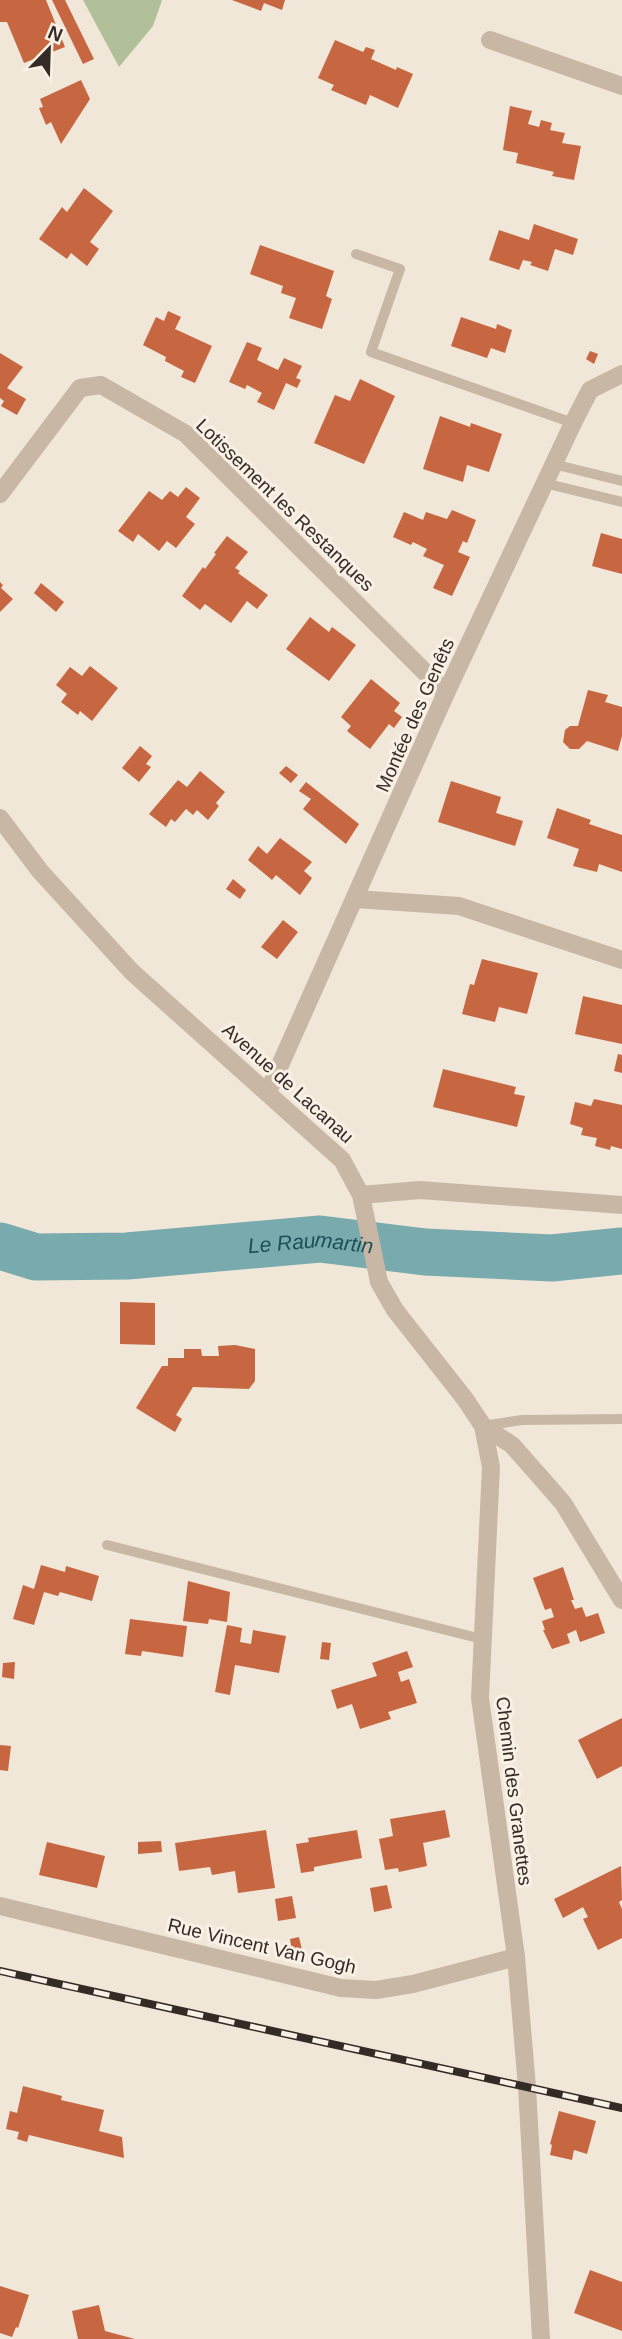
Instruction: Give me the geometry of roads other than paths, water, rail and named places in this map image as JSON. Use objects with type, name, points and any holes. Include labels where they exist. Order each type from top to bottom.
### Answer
[{"type":"street","points":[[490,40],[622,86]]},
{"type":"street","name":"Montée des Genêts","points":[[268,1092],[446,693],[573,423],[590,390],[622,374]]},
{"type":"street","name":"Lotissement les Restanques","points":[[0,494],[80,388],[101,385],[186,434],[446,693]]},
{"type":"street","name":"Avenue de Lacanau","points":[[0,818],[40,871],[132,972],[342,1160],[361,1195],[379,1282]]},
{"type":"street","points":[[355,899],[459,905],[622,960]]},
{"type":"street","points":[[361,1195],[420,1190],[622,1205]]},
{"type":"street","name":"Chemin des Granettes","points":[[379,1282],[395,1310],[466,1399],[484,1426],[491,1467],[480,1698],[516,1957],[527,2087],[541,2339]]},
{"type":"street","points":[[484,1426],[512,1445],[563,1503],[622,1600]]},
{"type":"street","name":"Rue Vincent Van Gogh","points":[[0,1906],[341,1988],[376,1990],[413,1984],[516,1957]]},
{"type":"lane","points":[[356,254],[400,269],[371,352],[573,423]]},
{"type":"lane","points":[[553,464],[622,481]]},
{"type":"lane","points":[[544,483],[622,502]]},
{"type":"lane","points":[[484,1426],[522,1420],[622,1419]]},
{"type":"lane","points":[[107,1545],[482,1639]]},
{"type":"waterway","name":"Le Raumartin","points":[[0,1246],[36,1257],[127,1256],[320,1239],[425,1252],[552,1258],[622,1251]]},
{"type":"railway","points":[[0,1971],[622,2108]]}]
